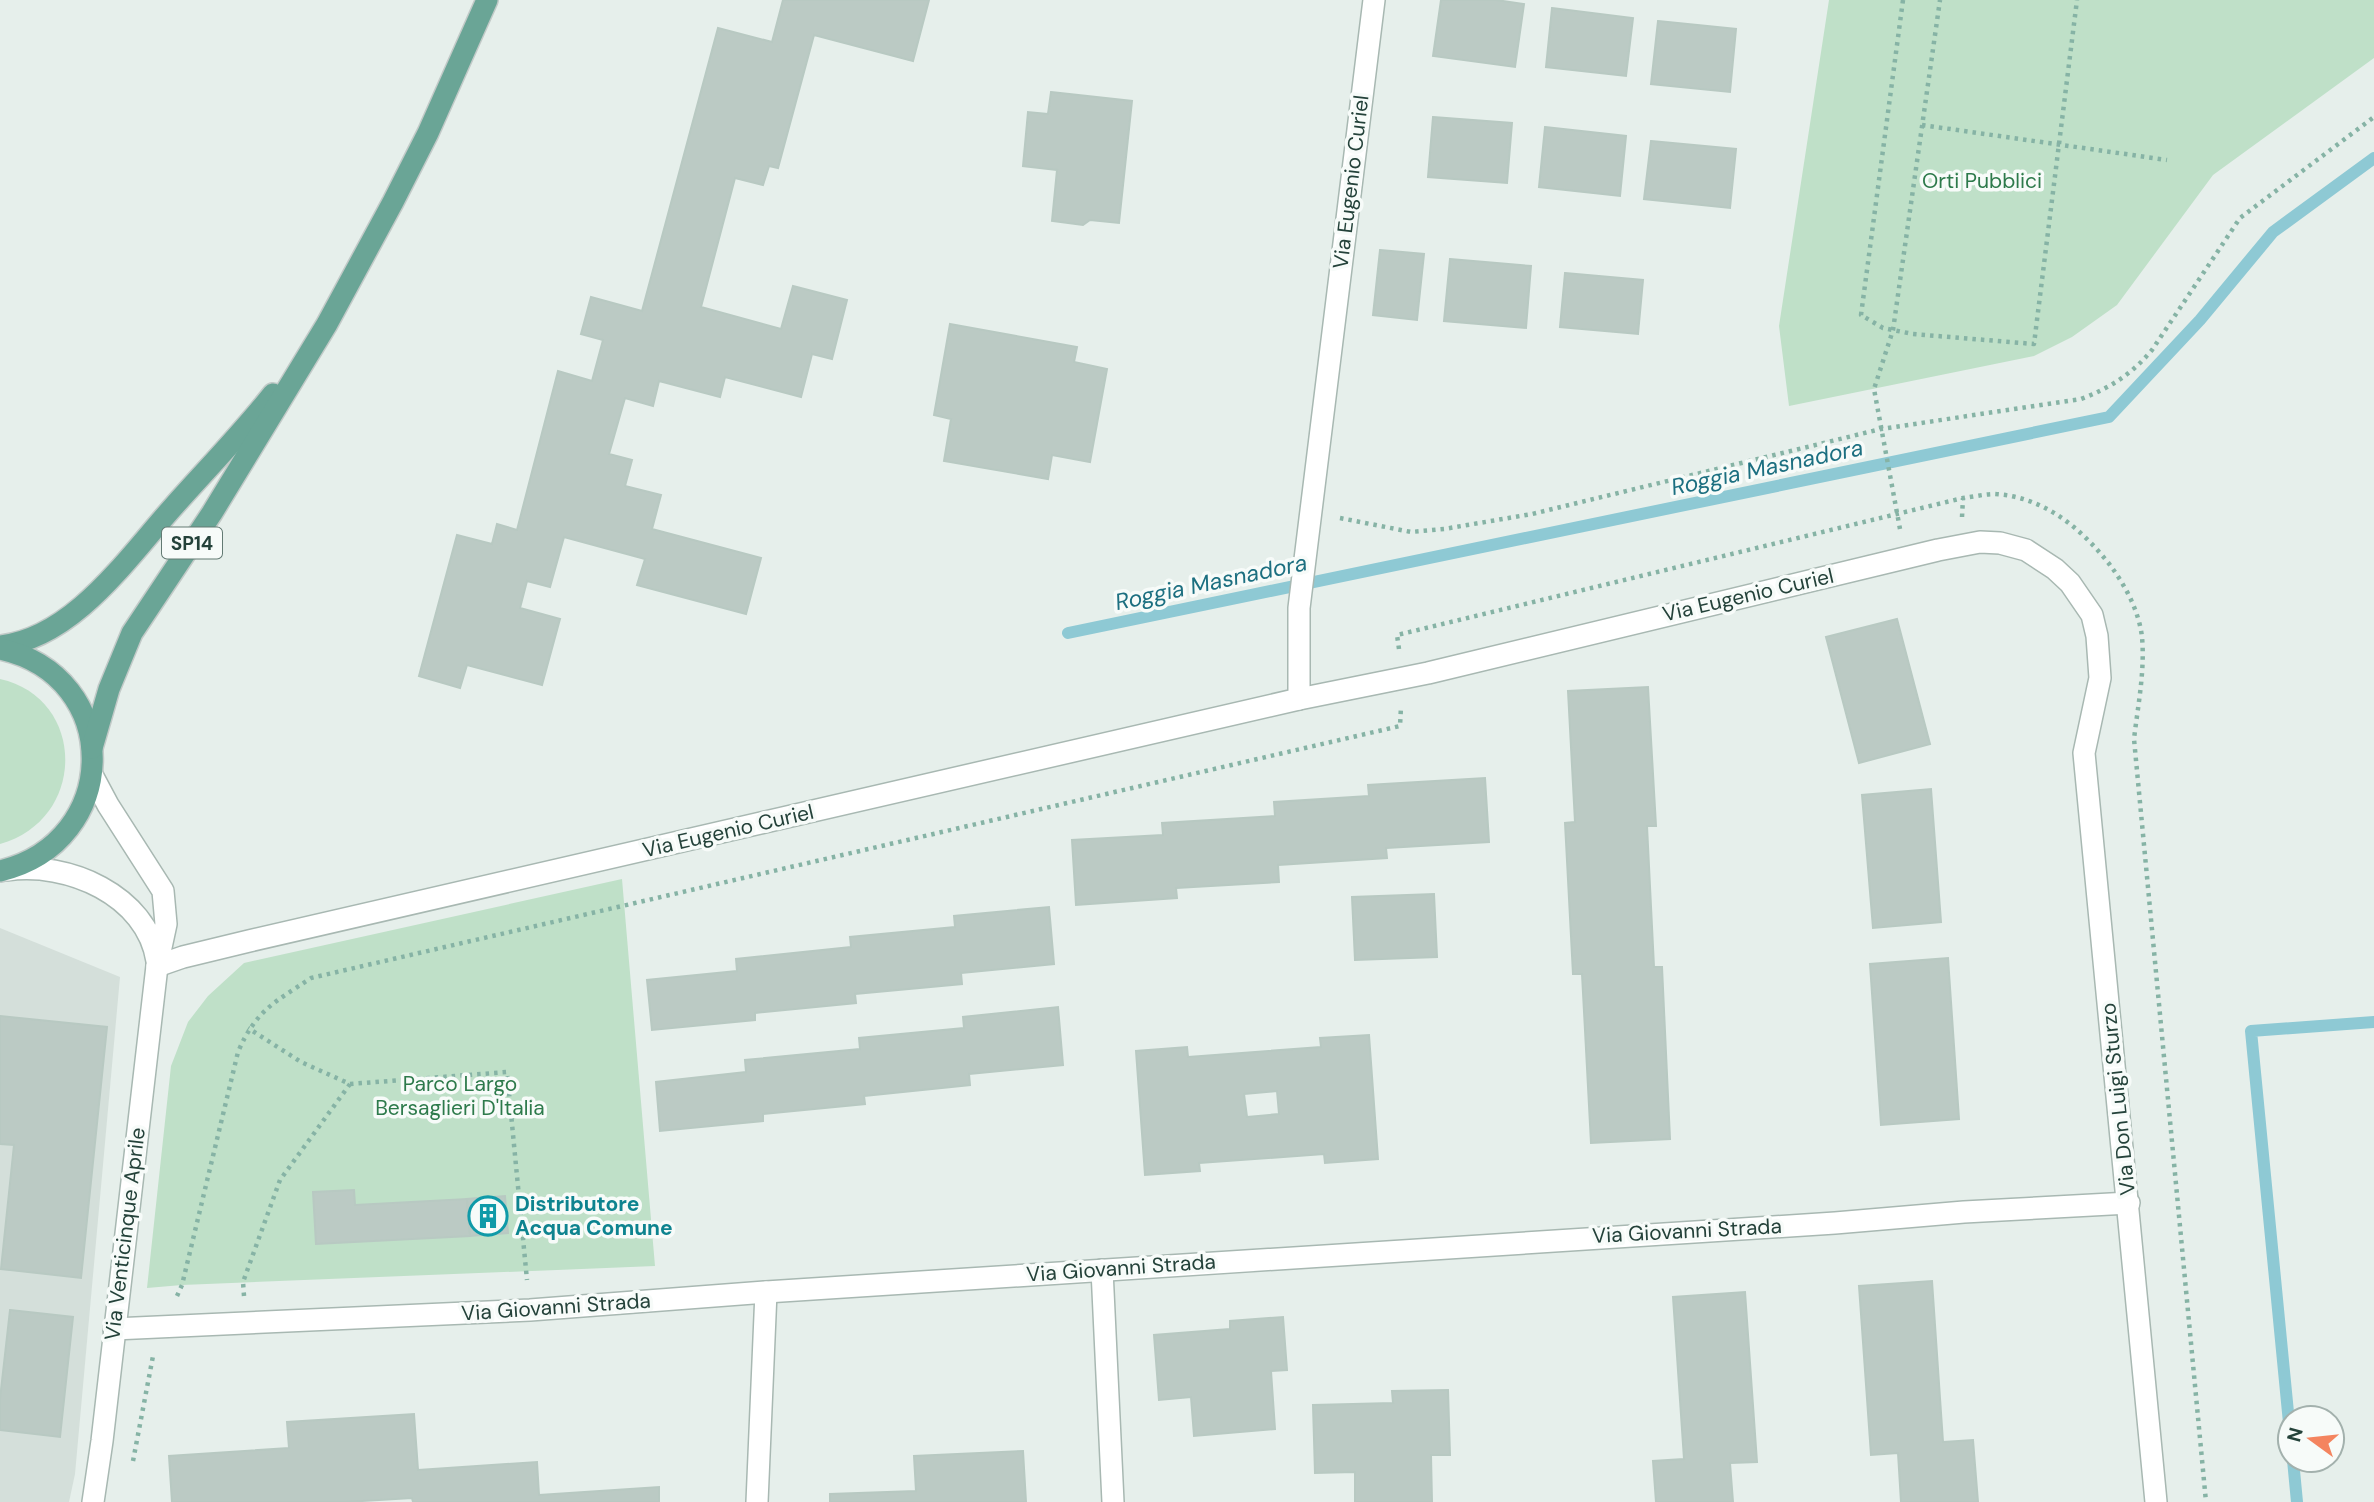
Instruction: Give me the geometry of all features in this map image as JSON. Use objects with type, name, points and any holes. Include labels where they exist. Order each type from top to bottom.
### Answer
[{"type":"main road","name":"SP14","points":[[92,748],[108,689],[131,633],[212,513],[312,347],[393,202],[451,83],[487,0]]},
{"type":"main road","name":"SP14","points":[[0,648],[41,635],[84,604],[116,573],[312,347]]},
{"type":"main road","name":"SP14","points":[[0,648],[34,661],[61,681],[84,715],[92,748],[92,775],[82,808],[63,837],[33,860],[3,870]]},
{"type":"street","name":"Via Eugenio Curiel","points":[[1299,699],[1299,608],[1374,0]]},
{"type":"street","name":"Via Eugenio Curiel","points":[[157,966],[249,941],[1299,699],[1402,678],[1907,557],[1980,542],[2000,543],[2026,550],[2070,583],[2092,615],[2097,636],[2101,678],[2096,697]]},
{"type":"street","name":"Via Don Luigi Sturzo","points":[[2096,697],[2084,753],[2156,1502]]},
{"type":"street","name":"Via Venticinque Aprile","points":[[92,775],[163,891],[166,923],[157,966],[93,1502]]},
{"type":"street","name":"Via Venticinque Aprile","points":[[3,870],[23,867],[49,870],[100,886],[144,925],[154,944],[157,966]]},
{"type":"street","name":"Via Giovanni Strada","points":[[114,1329],[162,1329],[530,1310],[766,1292],[2129,1203]]},
{"type":"street","points":[[1102,1270],[1113,1502]]},
{"type":"street","points":[[757,1502],[766,1292]]},
{"type":"path","points":[[1903,0],[1861,315],[1883,328],[1913,334],[2034,344],[2077,0]]},
{"type":"path","points":[[1907,557],[1896,514],[1874,389],[1894,330],[1940,0]]},
{"type":"path","points":[[1312,512],[1411,532],[1444,529],[1532,514],[1881,429],[2081,399],[2120,381],[2138,366],[2152,350],[2240,218],[2374,117]]},
{"type":"path","points":[[1922,125],[2167,160]]},
{"type":"path","points":[[132,1464],[150,1362],[182,1284],[238,1052],[248,1028],[260,1014],[311,978],[1400,726],[1402,678],[1397,635],[1963,498],[1993,494],[2039,505],[2075,526],[2094,544],[2123,583],[2142,634],[2143,665],[2134,739],[2206,1502]]},
{"type":"path","points":[[248,1028],[301,1062],[350,1084],[507,1072],[530,1310]]},
{"type":"path","points":[[246,1324],[243,1282],[280,1180],[350,1084]]},
{"type":"shaded area","points":[[0,928],[120,977],[75,1474],[69,1502],[0,1502]]},
{"type":"green space","name":"Orti Pubblici","points":[[1829,0],[2374,0],[2374,58],[2213,175],[2117,305],[2072,337],[2034,356],[1789,406],[1779,326]]},
{"type":"green space","points":[[0,679],[28,691],[49,709],[61,733],[65,759],[61,786],[49,810],[29,831],[0,844]]},
{"type":"green space","name":"Parco Largo Bersaglieri D'Italia","points":[[622,879],[655,1266],[147,1288],[171,1066],[188,1022],[208,996],[244,963]]},
{"type":"building","points":[[783,0],[929,0],[913,61],[814,35],[778,168],[769,166],[763,185],[735,178],[701,307],[781,329],[793,286],[847,300],[832,359],[812,354],[801,397],[725,377],[720,397],[659,381],[653,406],[625,398],[609,454],[632,460],[625,486],[661,495],[652,529],[761,558],[746,614],[637,585],[645,559],[564,537],[550,587],[527,581],[520,608],[560,619],[542,685],[467,665],[460,688],[419,676],[457,535],[492,544],[497,524],[517,530],[558,371],[592,381],[603,340],[581,334],[591,297],[642,311],[718,28],[772,42]]},
{"type":"building","points":[[1441,0],[1496,0],[1524,4],[1515,67],[1433,56]]},
{"type":"building","points":[[1552,8],[1633,18],[1626,76],[1546,67]]},
{"type":"building","points":[[1658,21],[1736,29],[1730,92],[1651,84]]},
{"type":"building","points":[[1051,92],[1132,101],[1119,223],[1090,220],[1083,225],[1052,221],[1057,170],[1023,166],[1028,112],[1048,114]]},
{"type":"building","points":[[1433,117],[1512,123],[1507,183],[1428,177]]},
{"type":"building","points":[[1545,127],[1626,136],[1620,196],[1539,187]]},
{"type":"building","points":[[1651,141],[1736,149],[1730,208],[1644,199]]},
{"type":"building","points":[[1380,250],[1424,254],[1417,320],[1373,315]]},
{"type":"building","points":[[1450,259],[1531,266],[1526,328],[1444,321]]},
{"type":"building","points":[[1565,273],[1643,280],[1638,334],[1560,327]]},
{"type":"building","points":[[950,324],[1077,347],[1074,362],[1107,369],[1090,462],[1052,455],[1048,479],[944,461],[951,419],[934,415]]},
{"type":"building","points":[[1897,619],[1930,744],[1859,763],[1826,637]]},
{"type":"building","points":[[1648,687],[1656,826],[1647,826],[1654,967],[1662,967],[1670,1139],[1591,1143],[1582,974],[1573,974],[1565,823],[1575,822],[1568,691]]},
{"type":"building","points":[[1485,778],[1489,842],[1386,848],[1387,858],[1278,865],[1279,882],[1176,888],[1177,898],[1076,905],[1072,840],[1163,835],[1162,823],[1275,816],[1274,802],[1369,796],[1368,785]]},
{"type":"building","points":[[1931,789],[1941,922],[1873,928],[1862,795]]},
{"type":"building","points":[[1434,894],[1437,957],[1355,960],[1352,897]]},
{"type":"building","points":[[1049,907],[1054,964],[961,973],[962,984],[855,994],[856,1003],[755,1013],[755,1020],[652,1030],[647,980],[737,971],[736,959],[851,947],[850,937],[955,927],[954,916]]},
{"type":"building","points":[[1948,958],[1959,1119],[1881,1125],[1870,964]]},
{"type":"building","points":[[1058,1007],[1063,1065],[969,1074],[970,1085],[864,1096],[865,1104],[763,1114],[763,1121],[660,1131],[656,1082],[746,1072],[745,1060],[860,1049],[859,1038],[964,1028],[963,1017]]},
{"type":"building","points":[[0,1016],[107,1027],[81,1278],[1,1269],[14,1145],[0,1144]]},
{"type":"building","points":[[1369,1035],[1378,1159],[1325,1163],[1324,1154],[1199,1163],[1200,1171],[1145,1175],[1136,1051],[1187,1047],[1188,1057],[1321,1047],[1320,1038]],"holes":[[[1277,1091],[1279,1114],[1247,1117],[1244,1094]]]},
{"type":"building","points":[[354,1190],[355,1205],[467,1199],[470,1236],[316,1244],[313,1192]]},
{"type":"building","name":"Distributore Acqua Comune","points":[[505,1196],[508,1233],[470,1236],[467,1199]]},
{"type":"building","points":[[1932,1281],[1943,1442],[1973,1440],[1978,1502],[1901,1502],[1898,1453],[1871,1455],[1859,1286]]},
{"type":"building","points":[[1745,1292],[1757,1462],[1730,1463],[1733,1502],[1656,1502],[1653,1461],[1684,1459],[1673,1297]]},
{"type":"building","points":[[10,1310],[73,1317],[60,1437],[0,1430],[0,1399]]},
{"type":"building","points":[[1283,1317],[1287,1370],[1271,1371],[1275,1429],[1194,1436],[1191,1397],[1159,1400],[1154,1335],[1230,1329],[1230,1321]]},
{"type":"building","points":[[1448,1390],[1450,1455],[1431,1455],[1432,1502],[1355,1502],[1355,1472],[1315,1473],[1313,1405],[1393,1403],[1392,1391]]},
{"type":"building","points":[[414,1414],[418,1470],[537,1462],[539,1495],[659,1487],[659,1502],[413,1502],[412,1498],[346,1502],[172,1502],[169,1456],[289,1448],[287,1422]]},
{"type":"building","points":[[1023,1451],[1026,1502],[830,1502],[830,1494],[916,1491],[914,1456]]},
{"type":"waterway","name":"Roggia Masnadora","points":[[1068,633],[2109,417],[2200,320],[2273,232],[2374,158]]},
{"type":"waterway","points":[[2287,1404],[2251,1031],[2374,1022]]},
{"type":"waterway","points":[[2294,1474],[2297,1502]]},
{"type":"place","name":"Distributore Acqua Comune","points":[[488,1216]]}]
